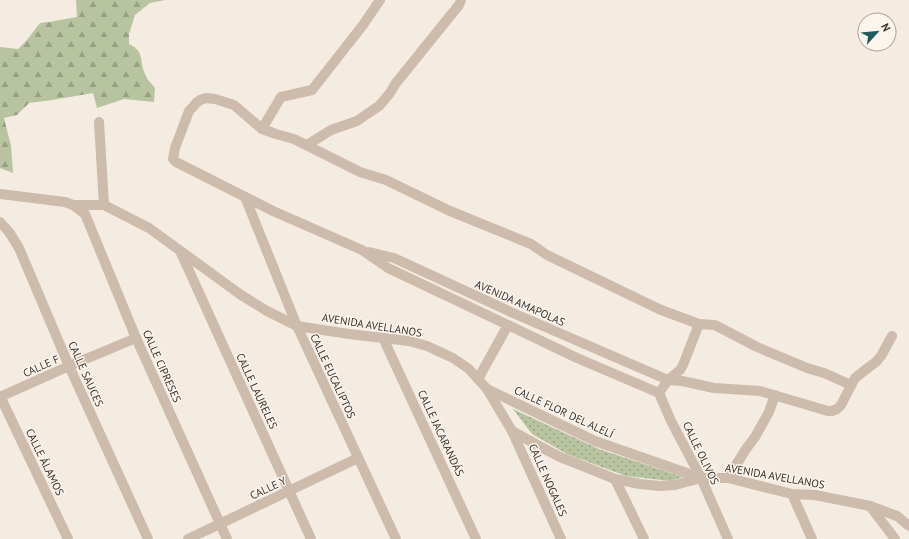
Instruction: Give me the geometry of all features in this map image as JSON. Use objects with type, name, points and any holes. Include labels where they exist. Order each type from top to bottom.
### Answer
[{"type":"street","points":[[380,0],[363,25],[312,90],[281,96],[262,129],[294,139],[360,172],[386,180],[450,211],[531,244],[548,255],[661,310],[699,324],[715,325],[757,347],[851,385]]},
{"type":"street","points":[[307,145],[331,130],[357,121],[379,106],[459,5],[461,0]]},
{"type":"street","name":"AVENIDA AMAPOLAS","points":[[262,129],[234,105],[206,98],[196,103],[190,111],[175,148],[173,159],[176,162],[274,211],[362,250],[394,258],[513,314],[668,380],[682,381],[714,388],[760,391],[832,411],[837,410],[841,405],[855,378],[881,356],[892,336]]},
{"type":"street","points":[[100,122],[104,206]]},
{"type":"street","name":"AVENIDA AVELLANOS","points":[[0,194],[65,202],[73,205],[104,206],[149,228],[241,295],[267,311],[297,326],[349,334],[409,340],[427,346],[453,358],[469,369],[487,389],[512,431],[560,457],[616,479],[660,486],[675,485],[700,478],[728,478],[792,494],[815,495],[870,506],[897,516],[909,526]]},
{"type":"street","name":"CALLE EUCALIPTOS","points":[[246,197],[297,326],[396,539]]},
{"type":"street","name":"CALLE CIPRESES","points":[[73,205],[85,214],[136,338],[227,539]]},
{"type":"street","name":"CALLE SAUCES","points":[[0,222],[9,232],[19,248],[69,366],[148,539]]},
{"type":"street","name":"AVENIDA AMAPOLAS","points":[[362,250],[388,268],[577,358],[659,393]]},
{"type":"street","name":"CALLE LAURELES","points":[[181,252],[311,539]]},
{"type":"street","points":[[659,393],[668,380],[680,370],[683,365],[699,324]]},
{"type":"street","points":[[478,379],[508,325]]},
{"type":"street","name":"CALLE F","points":[[0,397],[136,338]]},
{"type":"street","name":"CALLE JACARANDÁS","points":[[383,338],[476,539]]},
{"type":"street","name":"CALLE FLOR DEL ALELÍ","points":[[487,389],[595,442],[700,478]]},
{"type":"street","name":"CALLE OLIVOS","points":[[659,393],[728,539]]},
{"type":"street","points":[[728,478],[755,437],[769,412],[776,395]]},
{"type":"street","name":"CALLE ÁLAMOS","points":[[0,397],[68,539]]},
{"type":"street","name":"CALLE NOGALES","points":[[512,431],[561,539]]},
{"type":"street","name":"CALLE Y","points":[[188,539],[358,458]]},
{"type":"street","points":[[616,479],[644,539]]},
{"type":"street","points":[[792,494],[812,539]]},
{"type":"street","points":[[870,506],[895,539]]},
{"type":"green space","points":[[76,0],[165,0],[150,3],[135,15],[129,34],[129,44],[140,53],[146,76],[155,88],[154,102],[124,99],[97,108],[93,93],[29,103],[17,115],[4,118],[11,146],[13,173],[0,168],[0,47],[18,49],[40,23],[77,17]]},
{"type":"green space","points":[[513,409],[599,449],[683,477],[671,481],[626,476],[567,454],[532,434]]}]
